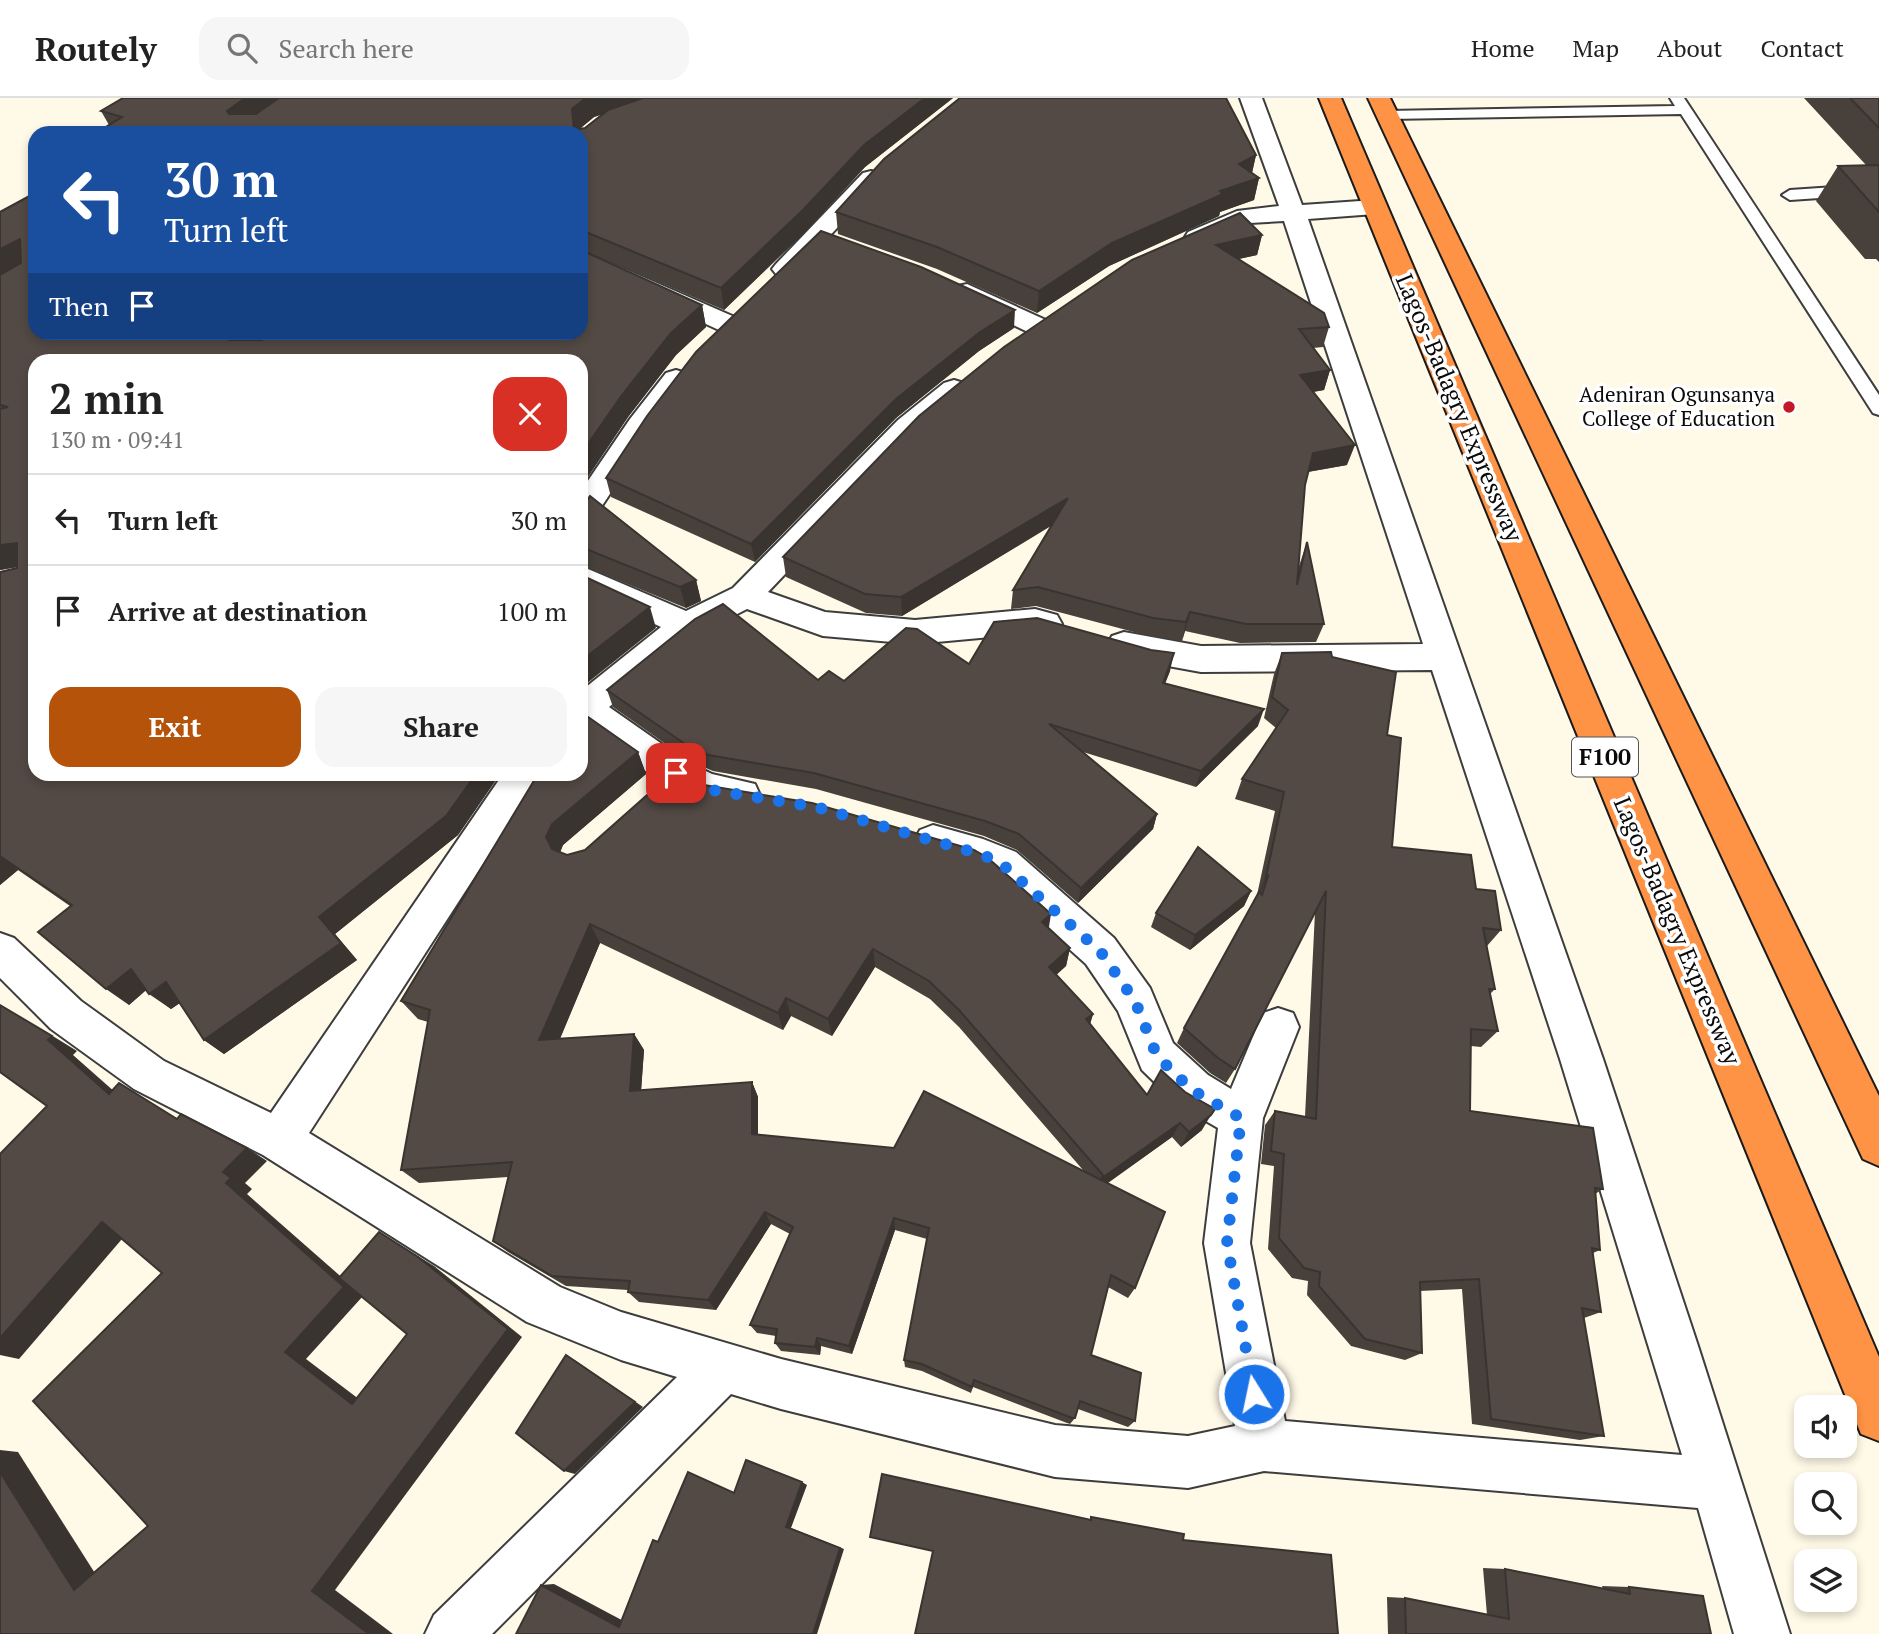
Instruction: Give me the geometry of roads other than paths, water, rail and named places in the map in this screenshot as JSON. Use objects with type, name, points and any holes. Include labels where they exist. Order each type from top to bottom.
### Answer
[{"type":"highway","name":"Lagos-Badagry Expressway","points":[[1330,98],[1879,1416]]},
{"type":"highway","points":[[1383,106],[1879,1144]]},
{"type":"street","points":[[1251,98],[1295,211],[1329,321],[1446,657],[1569,1025],[1717,1484],[1762,1634]]},
{"type":"street","points":[[768,286],[829,242],[885,165]]},
{"type":"street","points":[[1175,247],[1246,216],[1376,206]]},
{"type":"street","points":[[588,262],[720,332],[748,305]]},
{"type":"street","points":[[950,284],[1050,319],[1010,346]]},
{"type":"street","points":[[588,504],[640,426],[688,363]]},
{"type":"street","points":[[588,704],[686,625],[745,596],[908,427],[970,376]]},
{"type":"street","points":[[588,580],[686,625]]},
{"type":"street","points":[[745,596],[823,624],[915,632],[1035,621],[1148,652],[1201,659],[1446,657]]},
{"type":"street","points":[[588,713],[676,773],[705,789],[779,801]]},
{"type":"street","points":[[647,798],[676,773]]},
{"type":"street","points":[[279,1140],[518,781]]},
{"type":"street","points":[[896,830],[983,855],[1002,864],[1100,951],[1135,1001],[1157,1056],[1192,1090],[1241,1118]]},
{"type":"street","points":[[0,951],[66,1015],[149,1075],[279,1140],[544,1305],[621,1336],[781,1384],[1055,1451],[1188,1462],[1264,1445],[1717,1484]]},
{"type":"street","points":[[1264,1445],[1227,1243],[1241,1118],[1278,1027]]},
{"type":"street","points":[[453,1634],[724,1366]]},
{"type":"lane","points":[[1383,106],[1681,104],[1879,409]]},
{"type":"lane","points":[[1790,195],[1879,189]]},
{"type":"place","name":"Adeniran Ogunsanya College of Education","points":[[1789,407]]}]
